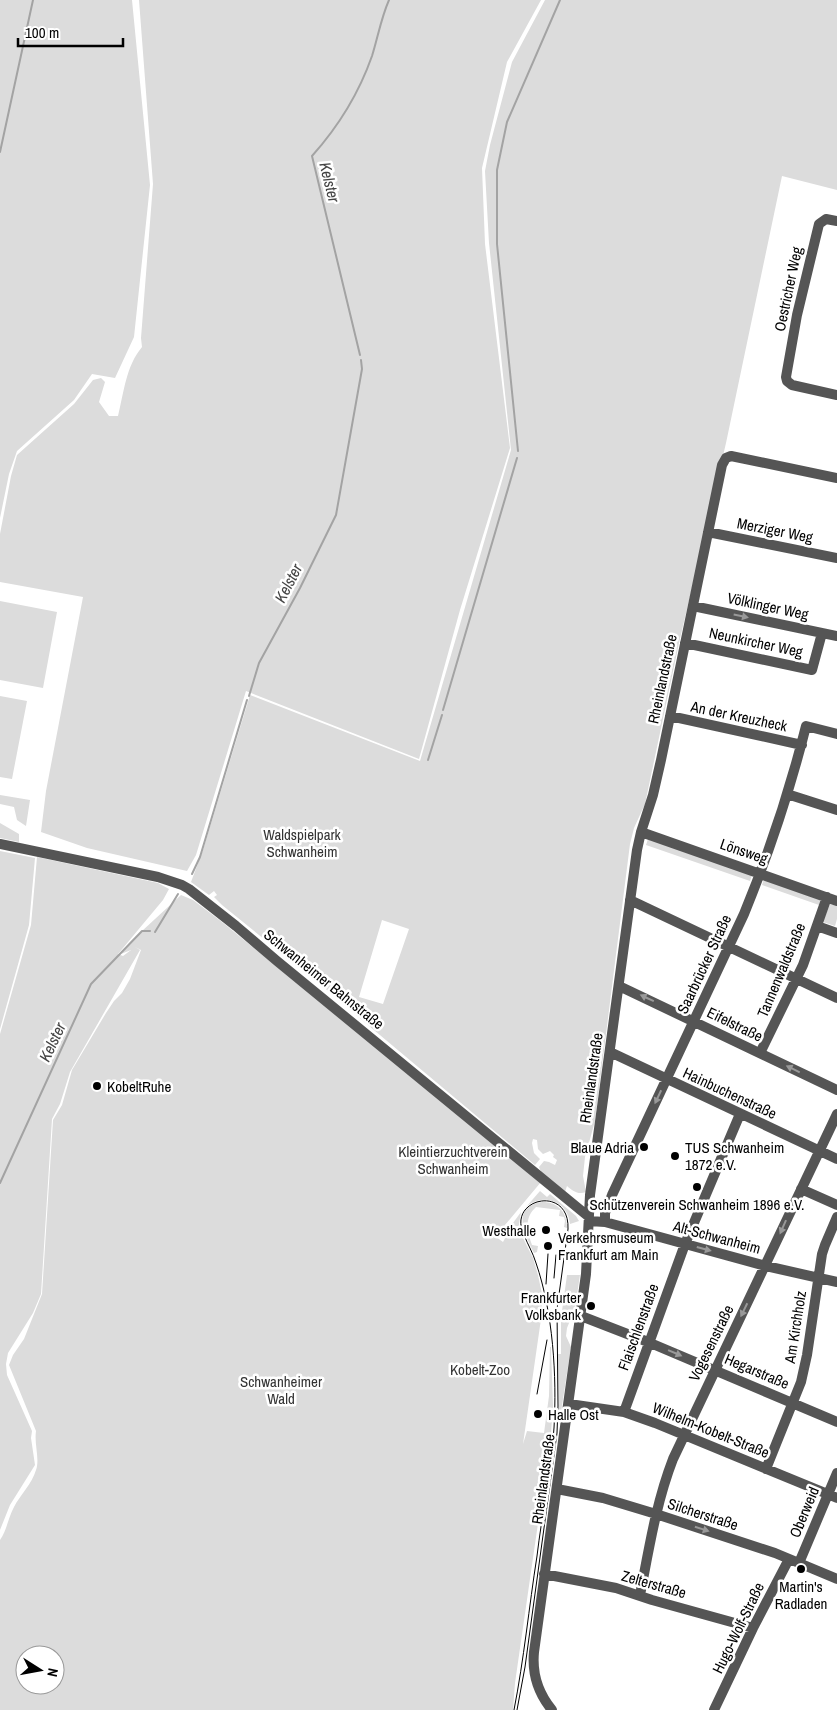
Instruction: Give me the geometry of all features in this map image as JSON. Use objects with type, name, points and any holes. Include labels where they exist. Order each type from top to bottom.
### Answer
[{"type":"street","name":"Oestricher Weg","points":[[837,221],[826,219],[819,224],[797,315],[786,373],[787,381],[792,385],[837,395]]},
{"type":"street","name":"Rheinlandstraße","points":[[552,1710],[542,1696],[538,1686],[533,1662],[581,1316],[586,1274],[590,1204],[630,900],[640,832],[653,795],[722,465],[726,458],[731,456],[837,478]]},
{"type":"street","name":"Merziger Weg","points":[[708,532],[837,555]]},
{"type":"street","name":"Völklinger Weg","points":[[693,606],[837,636]]},
{"type":"street","name":"Neunkircher Weg","points":[[685,643],[812,670],[822,633]]},
{"type":"street","name":"An der Kreuzheck","points":[[670,716],[802,745]]},
{"type":"street","name":"An der Kreuzheck","points":[[806,726],[837,734]]},
{"type":"street","name":"Saarbrücker Straße","points":[[604,1222],[607,1205],[730,946],[760,873],[787,794],[806,726]]},
{"type":"street","points":[[787,794],[837,810]]},
{"type":"street","name":"Lönsweg","points":[[640,832],[837,900]]},
{"type":"street","name":"Schwanheimer Bahnstraße","points":[[0,844],[158,877],[189,889],[589,1219]]},
{"type":"street","name":"Tannenwaldstraße","points":[[760,1053],[797,978],[827,897]]},
{"type":"street","points":[[630,900],[837,998]]},
{"type":"street","points":[[817,926],[837,933]]},
{"type":"street","name":"Eifelstraße","points":[[619,986],[837,1090]]},
{"type":"street","name":"Hainbuchenstraße","points":[[610,1052],[837,1159]]},
{"type":"street","name":"Flaischlenstraße","points":[[624,1412],[685,1244],[740,1114]]},
{"type":"street","name":"Vogesenstraße","points":[[640,1595],[656,1514],[667,1475],[684,1435],[837,1114]]},
{"type":"street","points":[[801,1189],[837,1205]]},
{"type":"street","points":[[590,1204],[607,1205]]},
{"type":"street","name":"Am Kirchholz","points":[[766,1469],[801,1382],[824,1244],[837,1217]]},
{"type":"street","name":"Alt-Schwanheim","points":[[589,1219],[766,1266],[837,1282]]},
{"type":"street","name":"Hegarstraße","points":[[581,1316],[793,1402],[837,1422]]},
{"type":"street","name":"Wilhelm-Kobelt-Straße","points":[[569,1404],[624,1412],[832,1496]]},
{"type":"street","name":"Oberweid","points":[[794,1561],[832,1496],[837,1473]]},
{"type":"street","name":"Silcherstraße","points":[[557,1489],[603,1498],[656,1514],[775,1553],[837,1579]]},
{"type":"street","name":"Hugo-Wolf-Straße","points":[[714,1710],[754,1628],[794,1561]]},
{"type":"street","name":"Zelterstraße","points":[[544,1574],[616,1588],[652,1600],[754,1628]]},
{"type":"green space","points":[[0,0],[132,0],[150,185],[134,337],[115,378],[92,374],[74,400],[17,451],[9,474],[0,518]]},
{"type":"green space","points":[[139,0],[541,0],[507,62],[482,168],[485,244],[510,448],[460,610],[419,759],[246,691],[196,855],[187,871],[87,848],[41,832],[46,791],[83,597],[0,582],[0,534],[17,455],[74,404],[93,380],[101,378],[105,382],[99,402],[109,416],[118,416],[132,362],[142,347],[141,338],[153,184]]},
{"type":"green space","name":"Waldspielpark Schwanheim","points":[[545,0],[837,0],[837,190],[782,176],[726,443],[679,643],[645,804],[634,828],[630,844],[595,1121],[585,1157],[583,1176],[586,1192],[580,1193],[567,1186],[565,1192],[541,1172],[539,1167],[544,1161],[555,1165],[557,1160],[550,1151],[543,1154],[538,1149],[537,1140],[533,1139],[532,1143],[534,1153],[540,1159],[535,1165],[356,1015],[358,1008],[354,1005],[348,1007],[222,905],[214,897],[217,895],[214,891],[209,895],[191,882],[203,850],[250,695],[420,761],[511,450],[489,243],[485,171],[512,62]],"holes":[[[382,920],[409,929],[383,1004],[359,997]]]},
{"type":"green space","points":[[0,601],[57,612],[43,688],[0,680]]},
{"type":"green space","points":[[0,696],[27,701],[12,779],[0,777]]},
{"type":"green space","points":[[0,795],[30,800],[26,826],[17,820],[14,807],[0,804]]},
{"type":"green space","points":[[0,823],[19,834],[19,842],[0,838]]},
{"type":"green space","points":[[648,839],[752,875],[750,881],[646,845]]},
{"type":"green space","points":[[0,851],[35,858],[29,925],[0,1029]]},
{"type":"green space","name":"Schwanheimer Wald","points":[[37,857],[158,883],[169,889],[163,900],[118,954],[123,956],[131,950],[121,954],[129,943],[181,895],[193,900],[541,1182],[500,1231],[492,1234],[503,1242],[521,1212],[520,1232],[533,1258],[542,1294],[542,1312],[523,1444],[527,1431],[544,1433],[549,1396],[551,1347],[553,1406],[551,1433],[515,1683],[513,1710],[0,1710],[0,1540],[14,1507],[29,1485],[37,1466],[36,1431],[9,1365],[13,1355],[24,1339],[42,1294],[53,1120],[62,1105],[72,1070],[106,1013],[122,993],[130,979],[141,950],[135,947],[140,950],[70,1072],[60,1104],[52,1119],[41,1294],[33,1313],[8,1353],[6,1364],[7,1375],[32,1431],[31,1438],[35,1465],[10,1505],[0,1530],[0,1034],[31,925]]},
{"type":"green space","points":[[764,879],[821,899],[819,905],[762,885]]},
{"type":"green space","points":[[830,904],[837,906],[835,926],[823,922]]},
{"type":"green space","points":[[540,1191],[547,1197],[550,1194],[576,1216],[579,1221],[570,1224],[565,1210],[554,1201],[540,1200],[526,1207]]},
{"type":"green space","points":[[548,1202],[560,1209],[567,1222],[567,1228],[564,1227],[564,1217],[559,1216],[560,1210],[536,1207],[528,1220],[532,1245],[538,1246],[537,1252],[534,1253],[524,1230],[523,1216],[532,1205]]},
{"type":"green space","points":[[567,1275],[580,1275],[575,1308],[567,1328],[566,1336],[571,1347],[559,1425],[558,1354],[561,1354],[561,1318]]},
{"type":"waterway","points":[[0,152],[33,0]]},
{"type":"waterway","name":"Kelster","points":[[360,355],[312,156],[331,133],[361,83],[372,56],[389,0]]},
{"type":"waterway","points":[[518,451],[497,244],[497,170],[507,122],[560,0]]},
{"type":"waterway","name":"Kelster","points":[[249,696],[259,663],[300,588],[336,515],[362,369],[361,360]]},
{"type":"waterway","points":[[443,710],[517,458]]},
{"type":"waterway","name":"Kelster","points":[[192,874],[200,857],[247,700]]},
{"type":"waterway","points":[[428,760],[442,715]]},
{"type":"waterway","name":"Kelster","points":[[155,932],[178,894]]},
{"type":"waterway","name":"Kelster","points":[[0,1183],[91,984],[142,931],[150,931]]},
{"type":"tram line","points":[[514,1710],[549,1476],[555,1408],[550,1323],[542,1282],[521,1222],[524,1212],[531,1205],[540,1201],[550,1201],[559,1206],[566,1215],[568,1229],[557,1309],[557,1433],[525,1667],[517,1710]]},
{"type":"tram line","points":[[546,1284],[548,1254]]},
{"type":"tram line","points":[[554,1278],[556,1255]]},
{"type":"tram line","points":[[537,1394],[547,1340]]},
{"type":"place","name":"KobeltRuhe","points":[[97,1086]]},
{"type":"place","name":"Blaue Adria","points":[[644,1147]]},
{"type":"place","name":"TUS Schwanheim 1872 e.V.","points":[[675,1156]]},
{"type":"place","name":"Schützenverein Schwanheim 1896 e.V.","points":[[697,1187]]},
{"type":"place","name":"Westhalle","points":[[546,1230]]},
{"type":"place","name":"Verkehrsmuseum Frankfurt am Main","points":[[548,1246]]},
{"type":"place","name":"Frankfurter Volksbank","points":[[591,1306]]},
{"type":"place","name":"Halle Ost","points":[[538,1414]]},
{"type":"place","name":"Martin's Radladen","points":[[801,1569]]},
{"type":"park label","name":"Kleintierzuchtverein Schwanheim","points":[[453,1160]]},
{"type":"park label","name":"Kobelt-Zoo","points":[[480,1369]]}]
